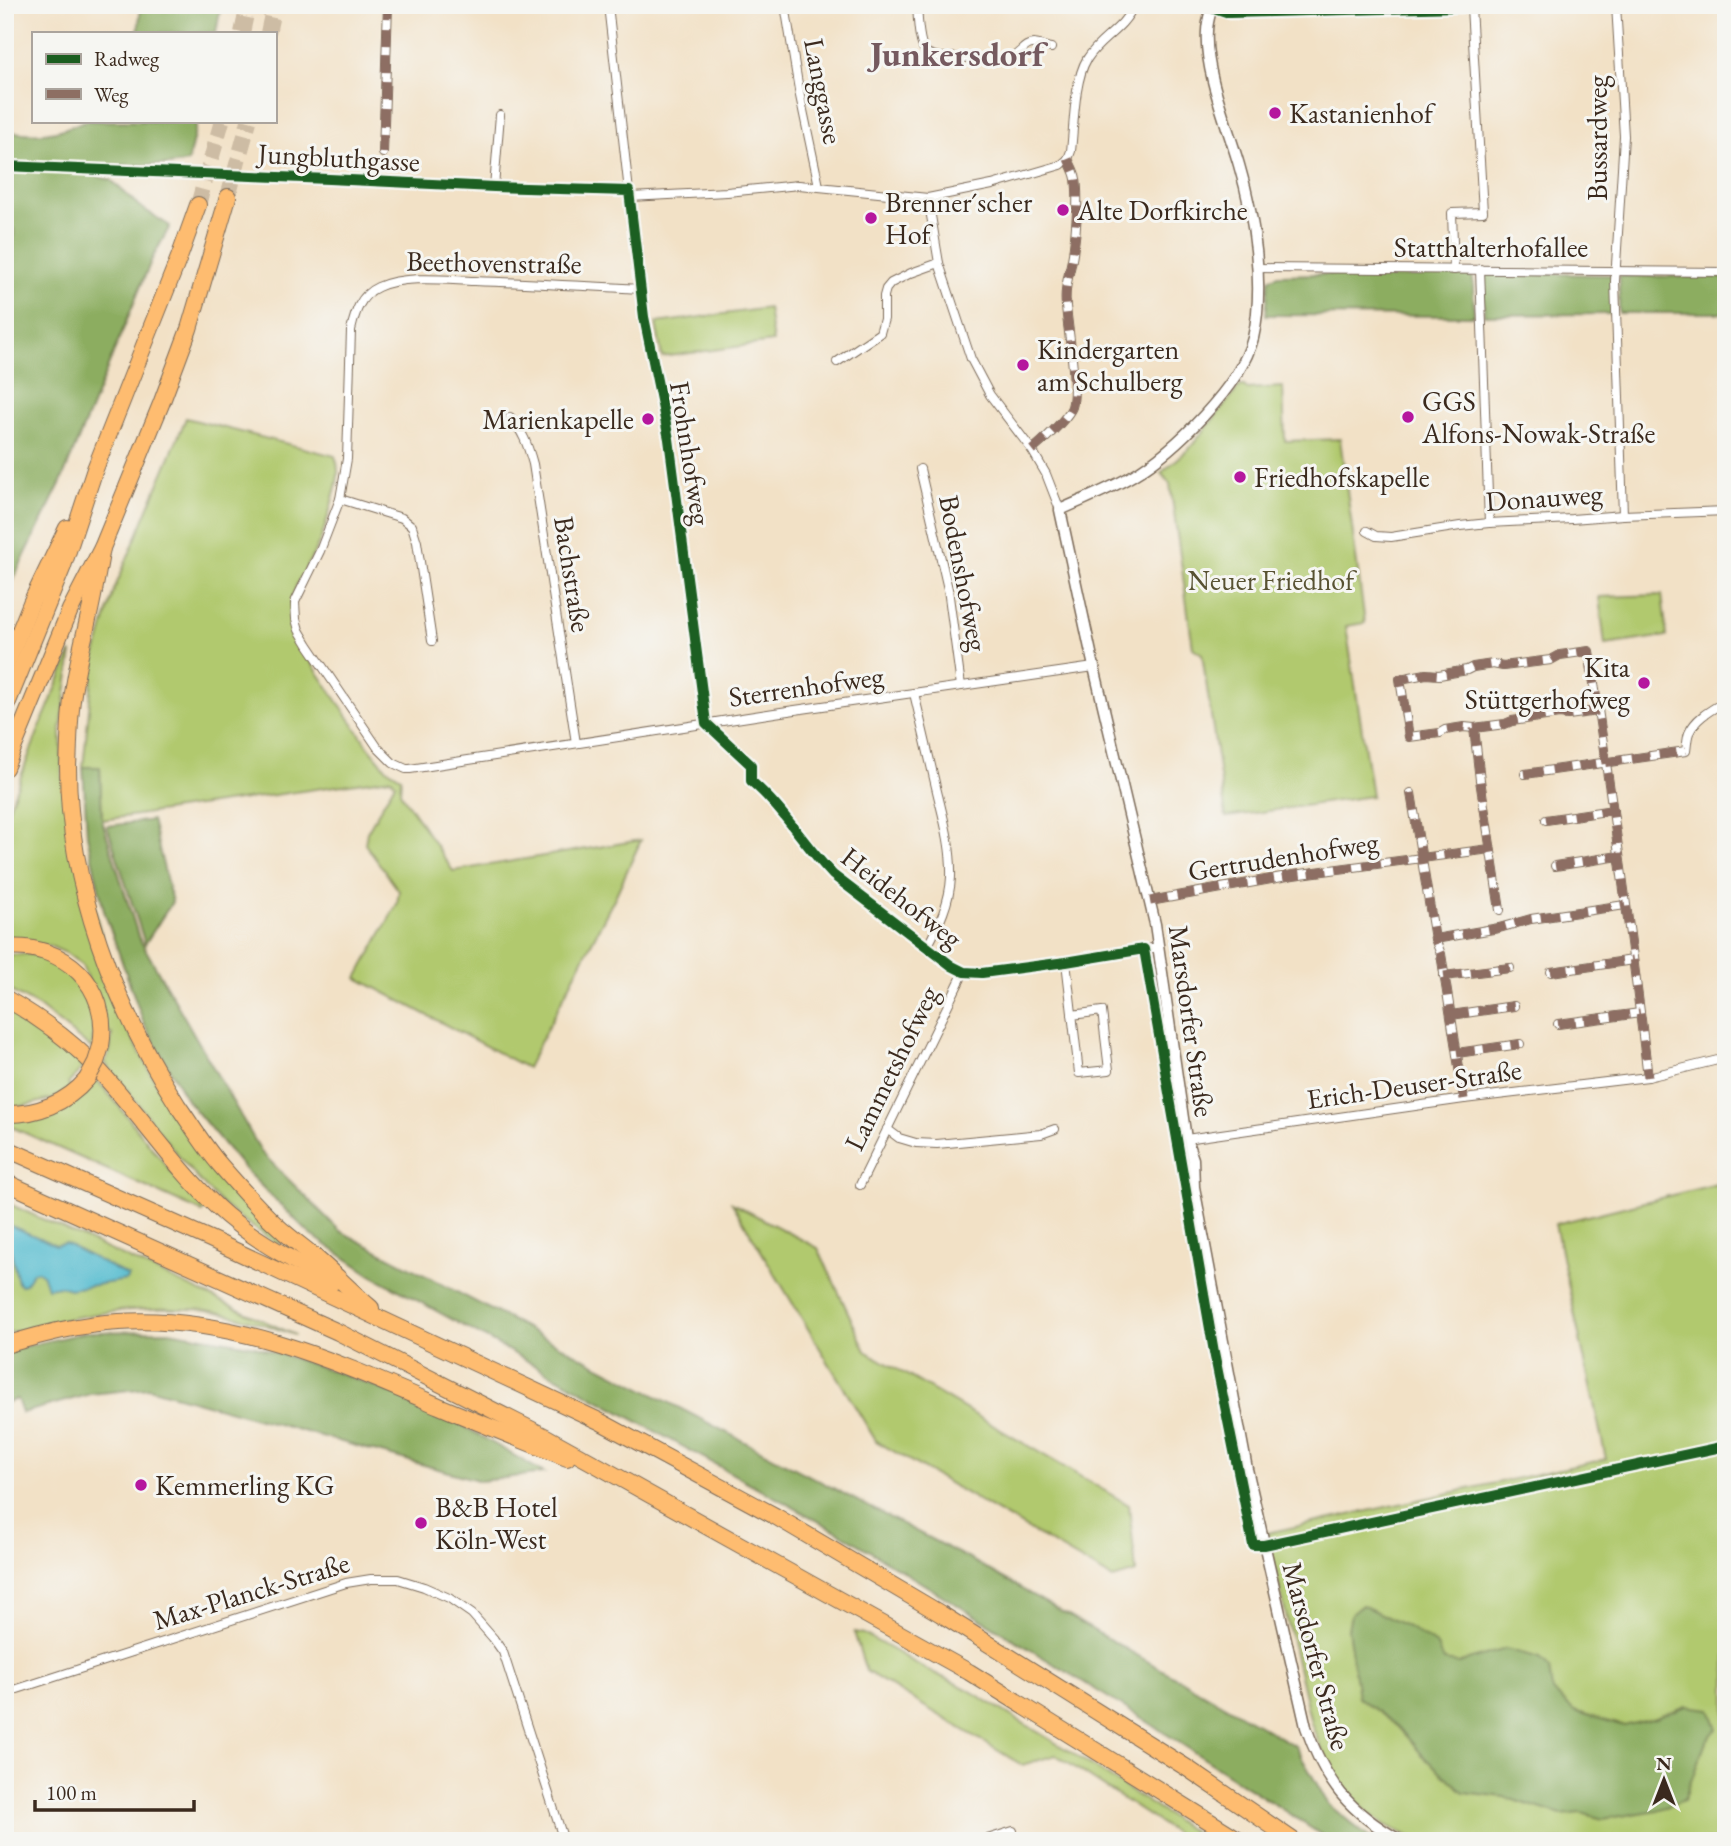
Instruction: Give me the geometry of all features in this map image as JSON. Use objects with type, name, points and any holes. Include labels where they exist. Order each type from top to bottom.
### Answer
[{"type":"highway","points":[[5,768],[70,610],[102,548],[190,329],[228,197]]},
{"type":"highway","points":[[5,709],[63,566],[96,470],[198,205]]},
{"type":"highway","points":[[5,668],[31,603],[96,470]]},
{"type":"highway","points":[[102,548],[80,650],[71,710],[68,768],[74,838],[85,898],[97,937],[150,1059],[219,1164],[283,1231],[390,1322]]},
{"type":"highway","points":[[5,636],[31,603]]},
{"type":"highway","points":[[5,948],[25,947],[45,951],[64,960],[79,972],[93,991],[103,1026],[96,1062],[87,1079],[72,1094],[49,1106],[29,1112],[5,1114]]},
{"type":"highway","points":[[5,998],[43,1022],[86,1058],[204,1194],[234,1223],[268,1246],[348,1289]]},
{"type":"highway","points":[[5,1148],[210,1239],[599,1421],[775,1516],[941,1614],[1187,1768],[1294,1841]]},
{"type":"highway","points":[[5,1182],[338,1332],[548,1438],[969,1672],[1241,1841]]},
{"type":"highway","points":[[5,1345],[73,1328],[118,1322],[183,1323],[244,1333],[321,1357],[623,1480]]},
{"type":"street","points":[[383,153],[388,5]]},
{"type":"street","name":"Frohnhofweg","points":[[608,5],[640,289],[669,439],[706,723]]},
{"type":"street","name":"Langgasse","points":[[785,5],[819,186]]},
{"type":"street","points":[[917,5],[920,38],[928,54],[939,57],[1007,59],[1014,58],[1025,46],[1032,44],[1051,48]]},
{"type":"street","points":[[1032,450],[1073,405],[1066,281],[1076,227],[1076,181],[1068,159],[1079,76],[1087,58],[1128,18],[1134,5]]},
{"type":"street","points":[[1060,510],[1129,478],[1157,459],[1222,393],[1238,372],[1252,340],[1257,312],[1255,238],[1249,200],[1208,58],[1206,32],[1210,6],[1229,13],[1534,5]]},
{"type":"street","name":"Bussardweg","points":[[1616,5],[1624,136],[1615,271],[1623,515]]},
{"type":"street","points":[[1454,270],[1452,214],[1483,212],[1471,7]]},
{"type":"street","points":[[494,187],[500,115]]},
{"type":"street","name":"Jungbluthgasse","points":[[5,166],[630,194],[727,192],[799,185],[928,198],[992,185],[1061,165],[1068,159]]},
{"type":"street","name":"Marsdorfer Straße","points":[[928,198],[939,263],[971,359],[990,395],[1032,450],[1046,474],[1060,510],[1160,947],[1186,1139],[1193,1158],[1194,1187],[1247,1469],[1306,1727],[1316,1757],[1335,1787],[1362,1815],[1401,1841]]},
{"type":"street","points":[[837,362],[880,332],[884,319],[884,296],[891,283],[939,263]]},
{"type":"street","name":"Statthalterhofallee","points":[[1257,268],[1726,272]]},
{"type":"street","points":[[1480,270],[1489,523]]},
{"type":"street","name":"Beethovenstraße","points":[[400,766],[393,763],[378,748],[308,645],[299,630],[294,610],[298,594],[320,551],[340,499],[347,459],[351,330],[364,296],[377,287],[402,281],[433,280],[640,289]]},
{"type":"street","name":"Bachstraße","points":[[510,417],[528,444],[533,464],[576,743]]},
{"type":"street","name":"Bodenshofweg","points":[[920,469],[948,589],[961,686]]},
{"type":"street","points":[[340,499],[402,518],[412,526],[417,542],[432,641]]},
{"type":"street","name":"Donauweg","points":[[1367,531],[1376,536],[1391,537],[1489,523],[1726,511]]},
{"type":"street","points":[[1598,711],[1559,714],[1409,737],[1400,679],[1426,674],[1439,675],[1493,664],[1503,666],[1550,660],[1560,655],[1589,651],[1613,810],[1648,1077]]},
{"type":"street","name":"Sterrenhofweg","points":[[400,766],[410,769],[1094,667]]},
{"type":"street","points":[[914,693],[947,831],[950,855],[951,879],[947,903],[927,947]]},
{"type":"street","points":[[1525,774],[1686,751],[1689,733],[1695,724],[1704,714],[1726,701]]},
{"type":"street","points":[[1474,729],[1500,911]]},
{"type":"street","name":"Heidehofweg","points":[[751,781],[765,793],[833,875],[952,967],[964,972],[982,973],[1160,947]]},
{"type":"street","name":"Gertrudenhofweg","points":[[1411,793],[1464,1099]]},
{"type":"street","points":[[1546,820],[1613,810]]},
{"type":"street","name":"Gertrudenhofweg","points":[[1150,901],[1293,875],[1490,849]]},
{"type":"street","points":[[1555,866],[1619,856]]},
{"type":"street","points":[[1435,939],[1499,928],[1531,919],[1625,905]]},
{"type":"street","points":[[1551,972],[1633,960]]},
{"type":"street","points":[[1066,962],[1072,1015],[1079,1073],[1109,1070],[1102,1011],[1072,1015]]},
{"type":"street","points":[[1444,976],[1510,968]]},
{"type":"street","name":"Lammetshofweg","points":[[860,1185],[964,972]]},
{"type":"street","points":[[1451,1015],[1514,1006]]},
{"type":"street","points":[[1559,1024],[1640,1013]]},
{"type":"street","points":[[1457,1053],[1520,1044]]},
{"type":"street","name":"Erich-Deuser-Straße","points":[[1186,1139],[1464,1099],[1648,1077],[1726,1058]]},
{"type":"street","points":[[887,1129],[899,1138],[916,1143],[937,1144],[1041,1134],[1055,1129]]},
{"type":"street","name":"Max-Planck-Straße","points":[[5,1693],[346,1583],[371,1579],[398,1580],[449,1598],[472,1614],[503,1652],[564,1841]]},
{"type":"street","points":[[981,1841],[1013,1831]]},
{"type":"green space","points":[[141,5],[221,5],[216,32],[138,32]]},
{"type":"green space","points":[[82,122],[197,122],[188,162],[170,165],[95,165],[94,175],[111,180],[139,206],[170,226],[151,261],[61,482],[5,596],[5,289],[10,288],[14,230],[5,217],[5,131],[46,133]]},
{"type":"green space","points":[[1483,273],[1613,275],[1613,314],[1484,315]]},
{"type":"green space","points":[[1278,275],[1468,275],[1473,278],[1474,316],[1266,315],[1269,279]]},
{"type":"green space","points":[[1619,276],[1726,277],[1726,313],[1619,313]]},
{"type":"green space","points":[[768,308],[773,342],[662,357],[656,323]]},
{"type":"green space","name":"Neuer Friedhof","points":[[1240,386],[1247,389],[1283,387],[1285,441],[1340,439],[1365,623],[1346,626],[1372,796],[1226,817],[1202,654],[1193,648],[1170,484],[1161,473],[1190,448]]},
{"type":"green space","points":[[186,418],[335,456],[338,477],[327,522],[293,593],[290,616],[293,630],[300,646],[368,746],[386,768],[401,777],[400,792],[453,871],[641,840],[616,895],[527,1068],[357,978],[397,904],[399,891],[365,844],[367,832],[395,783],[391,778],[102,820],[100,767],[83,767],[94,661],[114,590]]},
{"type":"green space","points":[[1662,595],[1667,636],[1605,645],[1599,597]]},
{"type":"green space","points":[[71,653],[61,728],[62,775],[121,1017],[164,1098],[232,1189],[282,1241],[281,1244],[234,1214],[206,1188],[105,1063],[112,1034],[109,1034],[82,965],[66,953],[50,946],[5,943],[5,818]]},
{"type":"green space","points":[[83,767],[100,767],[102,820],[139,938],[262,1153],[340,1231],[973,1561],[1295,1746],[1329,1805],[1373,1841],[1331,1841],[1140,1717],[842,1534],[371,1275],[310,1234],[246,1171],[187,1100],[144,1024],[104,911],[87,835]]},
{"type":"green space","points":[[152,820],[172,902],[145,944],[107,826]]},
{"type":"green space","points":[[32,954],[69,970],[91,1000],[94,1023],[92,1049],[38,1006],[5,988],[5,955]]},
{"type":"green space","points":[[5,1007],[46,1034],[84,1066],[68,1084],[71,1088],[53,1099],[5,1110]]},
{"type":"green space","points":[[97,1080],[205,1210],[202,1212],[5,1124],[82,1096]]},
{"type":"green space","points":[[1721,1183],[1726,1204],[1726,1841],[1419,1841],[1388,1827],[1367,1811],[1346,1789],[1330,1764],[1311,1723],[1267,1533],[1606,1459],[1555,1224]]},
{"type":"green space","points":[[5,1202],[295,1335],[240,1317],[191,1309],[132,1310],[89,1315],[5,1334]]},
{"type":"green space","points":[[732,1203],[818,1248],[866,1351],[1129,1505],[1136,1572],[1113,1579],[876,1441]]},
{"type":"green space","points":[[169,1331],[255,1346],[342,1374],[434,1409],[544,1473],[481,1481],[149,1388],[91,1394],[22,1413],[17,1399],[5,1403],[5,1351],[87,1332]]},
{"type":"green space","points":[[1362,1605],[1412,1629],[1437,1646],[1443,1661],[1458,1663],[1506,1649],[1540,1658],[1549,1668],[1552,1691],[1574,1711],[1624,1726],[1656,1718],[1686,1706],[1710,1709],[1717,1729],[1706,1741],[1684,1800],[1658,1810],[1603,1819],[1581,1813],[1561,1815],[1504,1797],[1464,1792],[1426,1759],[1398,1727],[1358,1697],[1348,1629],[1351,1614]]},
{"type":"green space","points":[[854,1632],[864,1634],[967,1689],[1069,1751],[1207,1841],[1187,1841],[1056,1755],[1022,1765],[866,1671]]},
{"type":"water","points":[[5,1225],[56,1245],[65,1243],[128,1276],[126,1280],[70,1289],[60,1286],[47,1288],[38,1271],[33,1272],[25,1284],[21,1285],[18,1283]]},
{"type":"tunnel","points":[[242,32],[248,5]]},
{"type":"tunnel","points":[[268,32],[274,5]]},
{"type":"tunnel","points":[[198,205],[222,122]]},
{"type":"tunnel","points":[[228,197],[249,122]]},
{"type":"marked path","points":[[383,153],[388,5]]},
{"type":"marked path","points":[[1032,450],[1065,417],[1074,398],[1066,299],[1074,246],[1077,196],[1075,176],[1068,159]]},
{"type":"marked path","points":[[1598,711],[1559,714],[1474,728],[1464,727],[1409,737],[1400,679],[1426,674],[1439,675],[1493,664],[1503,666],[1551,660],[1560,655],[1589,651],[1605,757],[1620,864],[1648,1077]]},
{"type":"marked path","points":[[1474,728],[1500,910]]},
{"type":"marked path","points":[[1525,774],[1686,751]]},
{"type":"marked path","points":[[1411,793],[1464,1099]]},
{"type":"marked path","points":[[1546,820],[1613,810]]},
{"type":"marked path","points":[[1150,901],[1293,875],[1490,849]]},
{"type":"marked path","points":[[1555,866],[1619,856]]},
{"type":"marked path","points":[[1435,939],[1499,928],[1531,919],[1625,905]]},
{"type":"marked path","points":[[1551,972],[1633,960]]},
{"type":"marked path","points":[[1444,976],[1510,968]]},
{"type":"marked path","points":[[1451,1015],[1514,1006]]},
{"type":"marked path","points":[[1558,1024],[1640,1013]]},
{"type":"marked path","points":[[1457,1053],[1520,1044]]},
{"type":"cycle path","points":[[1211,7],[1229,13],[1534,5]]},
{"type":"cycle path","points":[[5,166],[629,191],[644,317],[669,439],[706,723],[751,765],[751,781],[773,803],[833,875],[952,966],[964,972],[982,973],[1144,949],[1214,1352],[1253,1545],[1264,1545],[1726,1446]]},
{"type":"place","name":"Kastanienhof","points":[[1275,113]]},
{"type":"place","name":"Alte Dorfkirche","points":[[1063,210]]},
{"type":"place","name":"Brenner´scher Hof","points":[[871,218]]},
{"type":"place","name":"Kindergarten am Schulberg","points":[[1023,365]]},
{"type":"place","name":"GGS Alfons-Nowak-Straße","points":[[1408,417]]},
{"type":"place","name":"Marienkapelle","points":[[648,419]]},
{"type":"place","name":"Friedhofskapelle","points":[[1240,477]]},
{"type":"place","name":"Kita Stüttgerhofweg","points":[[1644,683]]},
{"type":"place","name":"Kemmerling KG","points":[[141,1485]]},
{"type":"place","name":"B&B Hotel Köln-West","points":[[421,1523]]},
{"type":"district","name":"Junkersdorf","points":[[957,53]]}]
